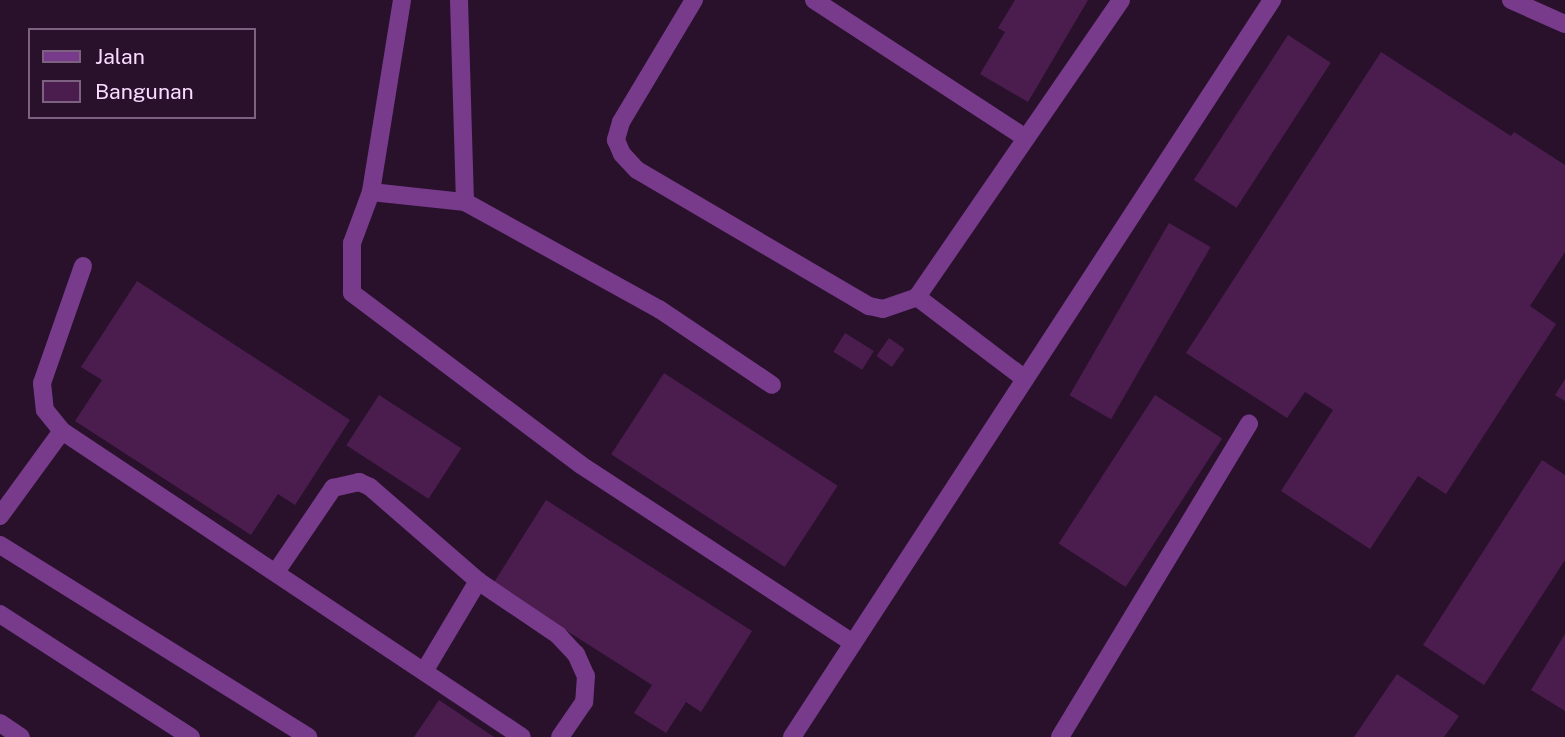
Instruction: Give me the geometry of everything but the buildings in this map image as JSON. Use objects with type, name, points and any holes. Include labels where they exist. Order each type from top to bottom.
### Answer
[{"type":"lane","points":[[402,0],[370,192],[352,243],[352,293],[581,465],[853,643]]},
{"type":"lane","points":[[459,0],[465,202]]},
{"type":"lane","points":[[694,0],[621,122],[616,139],[622,154],[637,170],[869,306],[883,309],[917,298],[1121,0]]},
{"type":"lane","points":[[814,0],[1026,138]]},
{"type":"lane","points":[[792,737],[1272,0]]},
{"type":"lane","points":[[1511,0],[1565,24]]},
{"type":"lane","points":[[370,192],[465,202],[659,309],[772,385]]},
{"type":"lane","points":[[83,267],[42,383],[45,410],[62,431],[522,737]]},
{"type":"lane","points":[[917,298],[1025,379]]},
{"type":"lane","points":[[1060,737],[1249,424]]},
{"type":"lane","points":[[0,516],[62,431]]},
{"type":"lane","points":[[276,572],[333,488],[359,482],[370,487],[478,581],[558,635],[576,654],[586,676],[584,702],[560,737]]},
{"type":"lane","points":[[0,545],[308,737]]},
{"type":"lane","points":[[425,670],[478,581]]},
{"type":"lane","points":[[0,614],[191,737]]},
{"type":"lane","points":[[0,723],[21,737]]}]
